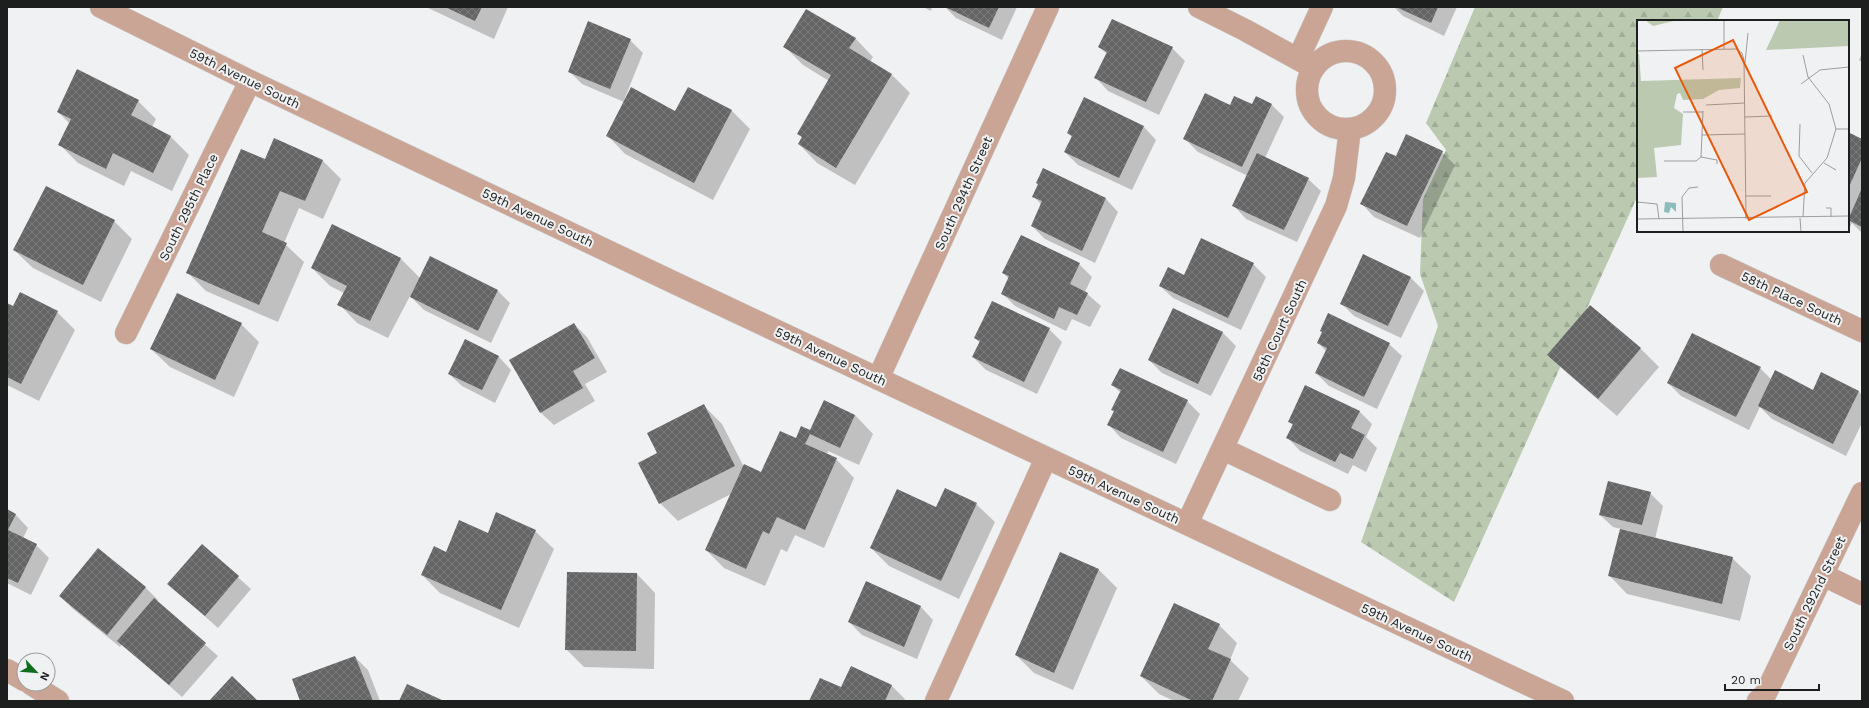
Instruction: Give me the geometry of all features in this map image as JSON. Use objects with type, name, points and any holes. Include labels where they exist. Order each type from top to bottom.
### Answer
[{"type":"street","name":"59th Avenue South","points":[[100,7],[878,379],[1558,700]]},
{"type":"street","name":"South 294th Street","points":[[878,379],[1048,7]]},
{"type":"street","points":[[1199,7],[1306,64],[1336,53],[1349,51],[1362,54],[1373,61],[1381,72],[1385,85],[1385,98],[1380,110],[1372,119],[1362,126],[1350,129],[1338,129],[1326,124],[1317,116],[1310,106],[1307,94],[1309,80],[1306,64],[1322,7]]},
{"type":"street","name":"South 295th Place","points":[[126,334],[250,80]]},
{"type":"street","name":"58th Court South","points":[[1187,524],[1336,206],[1344,178],[1350,129]]},
{"type":"street","name":"58th Place South","points":[[1721,265],[1862,331]]},
{"type":"street","points":[[1223,449],[1330,500]]},
{"type":"street","points":[[936,701],[1046,458]]},
{"type":"street","name":"South 292nd Street","points":[[1762,697],[1862,493]]},
{"type":"street","points":[[1823,575],[1862,594]]},
{"type":"street","points":[[7,670],[16,675]]},
{"type":"street","points":[[44,692],[58,701]]},
{"type":"green space","points":[[1475,7],[1723,7],[1717,20],[1637,20],[1637,197],[1454,602],[1361,542],[1438,326],[1420,274],[1423,199],[1446,150],[1426,123]]},
{"type":"building","points":[[445,7],[482,7],[475,21]]},
{"type":"building","points":[[945,7],[999,7],[989,28]]},
{"type":"building","points":[[1396,7],[1438,7],[1431,23]]},
{"type":"building","points":[[806,9],[856,38],[849,48],[892,74],[836,168],[798,144],[802,137],[797,134],[831,75],[783,47]]},
{"type":"building","points":[[1112,19],[1173,47],[1146,102],[1094,78],[1107,52],[1098,47]]},
{"type":"building","points":[[588,21],[631,39],[610,89],[568,72]]},
{"type":"building","points":[[77,69],[139,100],[131,115],[171,136],[153,173],[113,153],[106,169],[58,145],[71,119],[57,112]]},
{"type":"building","points":[[631,87],[675,111],[688,87],[732,110],[694,183],[606,136]]},
{"type":"building","points":[[1205,93],[1230,105],[1234,96],[1252,104],[1256,96],[1272,104],[1242,167],[1183,139]]},
{"type":"building","points":[[1084,97],[1144,126],[1119,178],[1064,152],[1072,136],[1067,133]]},
{"type":"building","points":[[1849,132],[1862,139],[1862,158],[1849,187]]},
{"type":"building","points":[[1406,134],[1443,151],[1407,226],[1360,204],[1386,152],[1396,156]]},
{"type":"building","points":[[274,138],[323,160],[305,201],[280,191],[262,232],[287,243],[259,305],[186,273],[241,149],[265,159]]},
{"type":"building","points":[[1257,153],[1309,178],[1284,230],[1232,206]]},
{"type":"building","points":[[1043,168],[1106,198],[1082,251],[1031,226],[1042,201],[1032,197],[1038,184],[1036,183]]},
{"type":"building","points":[[46,186],[115,220],[83,285],[13,250]]},
{"type":"building","points":[[1862,188],[1862,227],[1849,220]]},
{"type":"building","points":[[332,224],[401,258],[370,321],[337,305],[347,286],[311,268]]},
{"type":"building","points":[[1021,235],[1080,263],[1070,284],[1088,293],[1077,315],[1059,307],[1054,319],[1001,294],[1009,276],[1002,273]]},
{"type":"building","points":[[1201,238],[1254,263],[1228,318],[1159,286],[1168,267],[1184,275]]},
{"type":"building","points":[[1363,254],[1411,277],[1388,326],[1340,304]]},
{"type":"building","points":[[430,256],[498,290],[478,331],[410,297]]},
{"type":"building","points":[[20,292],[58,311],[21,384],[7,377],[7,303],[13,306]]},
{"type":"building","points":[[177,293],[242,323],[215,380],[150,349]]},
{"type":"building","points":[[992,301],[1050,328],[1024,382],[972,357],[980,341],[974,338]]},
{"type":"building","points":[[1590,305],[1641,348],[1598,399],[1547,355]]},
{"type":"building","points":[[1173,308],[1223,332],[1198,384],[1148,360]]},
{"type":"building","points":[[1328,313],[1390,343],[1364,397],[1315,373],[1327,348],[1317,343],[1322,332],[1320,331]]},
{"type":"building","points":[[574,323],[595,358],[573,371],[583,388],[540,413],[509,360]]},
{"type":"building","points":[[1692,333],[1761,367],[1736,417],[1667,383]]},
{"type":"building","points":[[465,339],[499,356],[482,390],[448,374]]},
{"type":"building","points":[[1120,368],[1188,400],[1163,452],[1107,425],[1114,411],[1111,410],[1121,390],[1111,385]]},
{"type":"building","points":[[1775,370],[1813,390],[1821,372],[1859,391],[1833,444],[1758,406]]},
{"type":"building","points":[[1305,385],[1360,411],[1351,428],[1365,435],[1353,459],[1340,453],[1335,462],[1286,438],[1293,424],[1288,422]]},
{"type":"building","points":[[824,400],[855,415],[840,448],[810,434],[805,444],[837,458],[805,530],[777,517],[769,534],[763,531],[746,569],[705,550],[744,464],[761,472],[780,431],[796,438],[801,426],[810,430]]},
{"type":"building","points":[[704,404],[735,466],[659,504],[638,463],[657,453],[647,433]]},
{"type":"building","points":[[1608,481],[1651,492],[1642,525],[1599,515]]},
{"type":"building","points":[[945,488],[977,503],[941,581],[870,548],[897,489],[936,507]]},
{"type":"building","points":[[7,509],[16,514],[8,530],[37,544],[18,583],[7,578]]},
{"type":"building","points":[[496,512],[536,530],[501,610],[421,575],[434,546],[446,552],[459,520],[488,533]]},
{"type":"building","points":[[1620,529],[1733,557],[1722,604],[1608,576]]},
{"type":"building","points":[[202,544],[239,576],[205,616],[167,584]]},
{"type":"building","points":[[98,548],[146,587],[107,635],[59,596]]},
{"type":"building","points":[[1060,552],[1099,569],[1054,673],[1015,655]]},
{"type":"building","points":[[567,572],[637,573],[636,651],[565,650]]},
{"type":"building","points":[[866,581],[921,606],[904,647],[848,622]]},
{"type":"building","points":[[154,598],[206,643],[169,685],[117,641]]},
{"type":"building","points":[[1174,603],[1220,624],[1208,649],[1231,659],[1212,701],[1193,701],[1140,676]]},
{"type":"building","points":[[355,656],[373,701],[300,701],[292,679]]},
{"type":"building","points":[[851,666],[892,685],[885,701],[809,701],[820,678],[841,687]]},
{"type":"building","points":[[232,676],[258,701],[209,701]]},
{"type":"building","points":[[407,684],[444,701],[399,701]]}]
